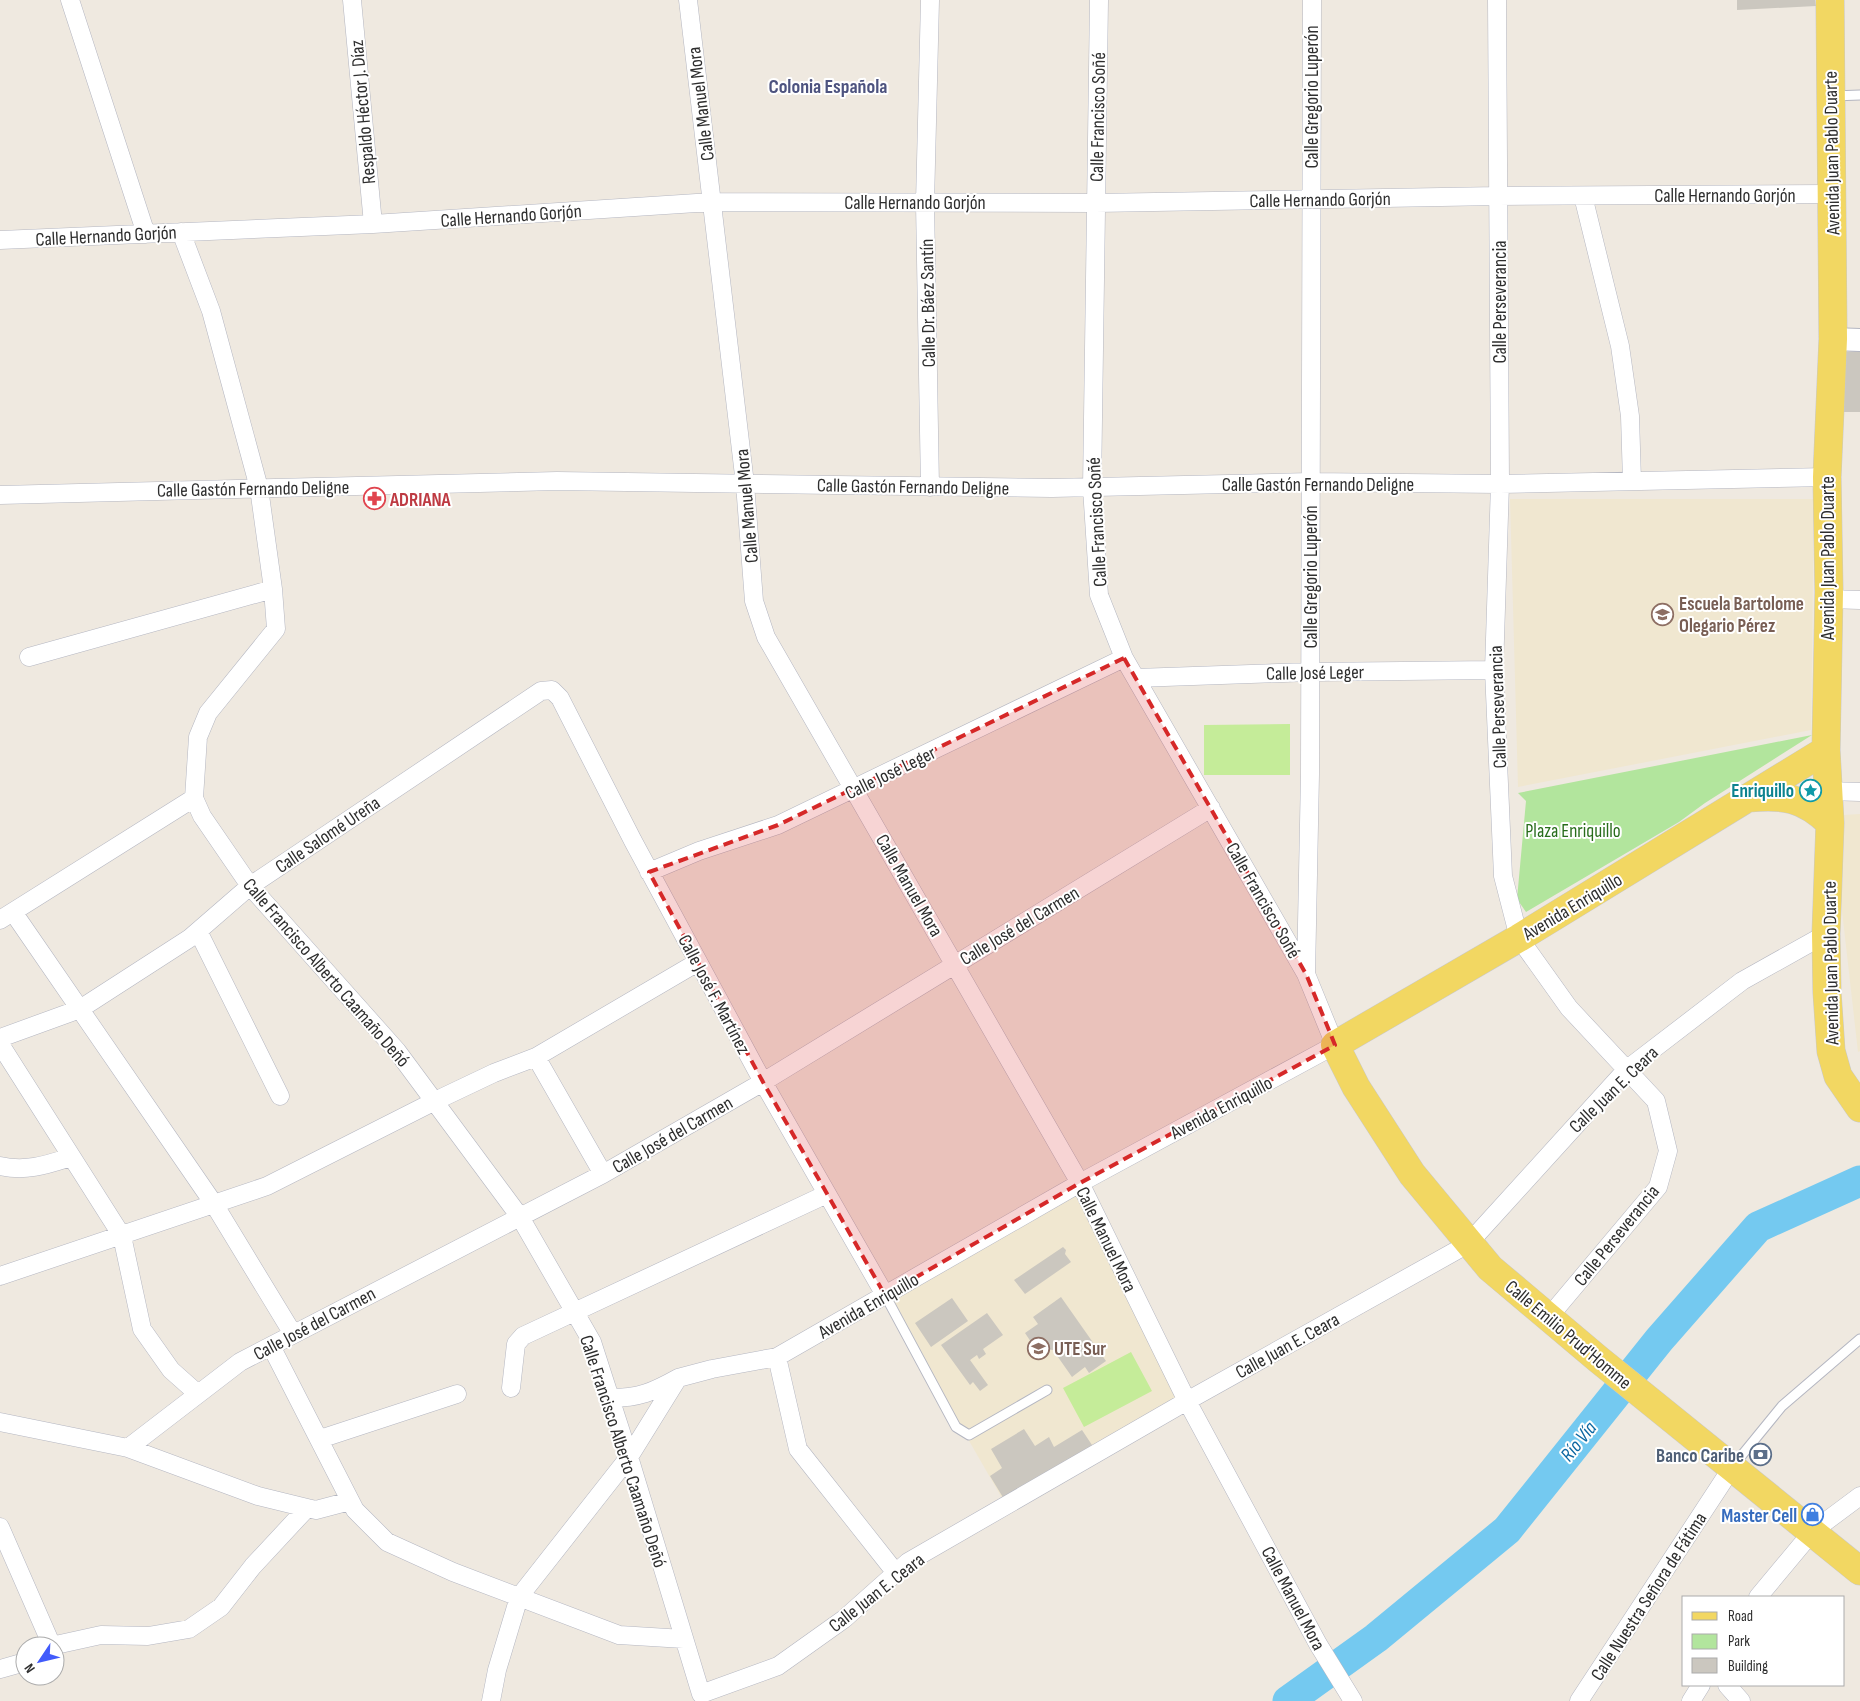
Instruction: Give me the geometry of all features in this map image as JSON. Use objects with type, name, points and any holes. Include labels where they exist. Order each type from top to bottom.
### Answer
[{"type":"main road","name":"Avenida Juan Pablo Duarte","points":[[1830,0],[1833,339],[1827,477],[1826,750],[1830,823],[1826,934],[1831,1051],[1838,1076],[1860,1108]]},
{"type":"main road","name":"Avenida Enriquillo","points":[[1335,1045],[1518,938],[1826,750]]},
{"type":"main road","points":[[1748,798],[1788,798],[1808,804],[1830,823]]},
{"type":"main road","name":"Calle Emilio Prud'Homme","points":[[1335,1045],[1356,1087],[1412,1174],[1468,1244],[1490,1268],[1632,1387],[1733,1466],[1860,1571]]},
{"type":"street","points":[[70,0],[146,234]]},
{"type":"street","name":"Respaldo Héctor J. Díaz","points":[[352,0],[373,224]]},
{"type":"street","name":"Calle Manuel Mora","points":[[688,0],[745,484],[754,601],[766,637],[1080,1183],[1187,1401],[1318,1644],[1348,1694]]},
{"type":"street","name":"Calle Dr. Báez Santín","points":[[930,0],[925,202],[930,487]]},
{"type":"street","name":"Calle Francisco Soñé","points":[[1099,0],[1092,488],[1099,595],[1124,658],[1306,974],[1335,1045]]},
{"type":"street","name":"Calle Gregorio Luperón","points":[[1306,974],[1310,672],[1312,0]]},
{"type":"street","name":"Calle Perseverancia","points":[[1497,0],[1500,484],[1494,670],[1503,876],[1518,938],[1569,1008],[1656,1101],[1668,1152],[1658,1187],[1548,1318]]},
{"type":"street","name":"Calle Hernando Gorjón","points":[[0,240],[373,224],[712,202],[1096,203],[1498,196],[1831,194]]},
{"type":"street","points":[[1583,196],[1620,346],[1630,416],[1632,481]]},
{"type":"street","name":"Calle Francisco Alberto Caamaño Deñó","points":[[181,232],[211,311],[221,354],[259,488],[273,590],[276,629],[208,713],[198,737],[194,798],[202,816],[250,886],[397,1051],[520,1217],[592,1342],[701,1694]]},
{"type":"street","points":[[1833,339],[1860,340]]},
{"type":"street","name":"Calle Gastón Fernando Deligne","points":[[0,495],[557,480],[1092,488],[1310,482],[1500,484],[1827,477]]},
{"type":"street","points":[[30,657],[273,590]]},
{"type":"street","points":[[1828,599],[1860,600]]},
{"type":"street","name":"Calle José Leger","points":[[649,872],[699,852],[778,825],[854,790],[1124,658]]},
{"type":"street","name":"Calle José Leger","points":[[1136,678],[1310,672],[1494,670]]},
{"type":"street","name":"Calle José F. Martínez","points":[[552,690],[560,698],[649,872],[763,1082],[886,1295]]},
{"type":"street","name":"Calle Salomé Ureña","points":[[0,1038],[80,1009],[198,931],[250,886],[541,691],[552,690]]},
{"type":"street","points":[[1828,791],[1860,792]]},
{"type":"street","points":[[194,798],[6,916],[80,1009],[214,1204],[293,1334]]},
{"type":"street","name":"Calle José del Carmen","points":[[128,1448],[240,1362],[603,1174],[763,1082],[1211,808]]},
{"type":"street","points":[[198,931],[280,1096]]},
{"type":"street","name":"Calle Juan E. Ceara","points":[[701,1694],[778,1666],[844,1619],[908,1562],[1187,1401],[1468,1244],[1626,1070],[1742,981],[1826,934]]},
{"type":"street","points":[[0,1276],[267,1186],[435,1101],[494,1073],[536,1057],[698,962]]},
{"type":"street","points":[[0,1044],[122,1236],[142,1330],[170,1370],[198,1394]]},
{"type":"street","name":"Avenida Enriquillo","points":[[610,1398],[632,1398],[651,1393],[678,1378],[712,1369],[777,1357],[1080,1183],[1335,1045]]},
{"type":"street","points":[[536,1057],[603,1174]]},
{"type":"street","points":[[0,1166],[16,1170],[38,1168],[71,1156]]},
{"type":"street","points":[[512,1388],[516,1344],[523,1336],[576,1314],[828,1194]]},
{"type":"street","points":[[271,1346],[355,1510],[387,1542],[453,1572],[619,1635],[684,1639]]},
{"type":"street","points":[[777,1357],[798,1449],[896,1573]]},
{"type":"street","points":[[492,1701],[496,1670],[519,1597],[629,1457],[678,1378]]},
{"type":"street","points":[[320,1439],[456,1394]]},
{"type":"street","points":[[0,1422],[128,1448],[258,1496],[307,1508],[316,1510],[350,1501]]},
{"type":"street","name":"Calle Nuestra Señora de Fátima","points":[[1579,1701],[1733,1466]]},
{"type":"street","points":[[1759,1596],[1813,1531],[1860,1496]]},
{"type":"street","points":[[65,1643],[101,1635],[148,1636],[189,1629],[220,1607],[253,1566],[307,1508]]},
{"type":"street","points":[[0,1527],[48,1636]]},
{"type":"street","points":[[0,1669],[15,1665]]},
{"type":"street","points":[[1691,1701],[1700,1686]]},
{"type":"street","points":[[1728,1686],[1741,1701]]},
{"type":"lane","points":[[1830,96],[1860,95]]},
{"type":"lane","points":[[886,1295],[956,1427],[969,1435],[1047,1390]]},
{"type":"lane","name":"Calle Nuestra Señora de Fátima","points":[[1733,1466],[1782,1406],[1860,1339]]},
{"type":"highlighted area","points":[[1124,658],[1306,974],[1335,1045],[1080,1183],[885,1295],[763,1082],[649,872],[778,825]]},
{"type":"shaded area","name":"Escuela Bartolome Olegario Pérez","points":[[1510,499],[1814,499],[1811,730],[1518,787]]},
{"type":"shaded area","points":[[1860,814],[1860,1051],[1858,1052],[1841,902],[1844,815]]},
{"type":"shaded area","name":"UTE Sur","points":[[1080,1183],[1187,1401],[1006,1505],[885,1295]]},
{"type":"green space","points":[[1290,724],[1290,775],[1204,775],[1204,725]]},
{"type":"green space","name":"Plaza Enriquillo","points":[[1812,735],[1705,803],[1679,822],[1526,912],[1517,899],[1526,801],[1518,793]]},
{"type":"green space","points":[[1131,1352],[1152,1391],[1084,1427],[1063,1388]]},
{"type":"building","points":[[1737,0],[1815,0],[1816,6],[1737,10]]},
{"type":"building","points":[[1860,351],[1860,412],[1843,412],[1846,352]]},
{"type":"building","points":[[1063,1247],[1066,1250],[1065,1254],[1071,1262],[1025,1294],[1014,1280]]},
{"type":"building","points":[[1061,1297],[1106,1361],[1089,1373],[1085,1367],[1072,1377],[1053,1350],[1035,1348],[1025,1333],[1038,1324],[1033,1317]]},
{"type":"building","points":[[952,1298],[968,1321],[931,1347],[915,1323]]},
{"type":"building","points":[[987,1313],[1003,1335],[983,1349],[986,1354],[979,1359],[977,1355],[970,1360],[988,1385],[980,1391],[973,1382],[970,1385],[941,1345]]},
{"type":"building","points":[[1024,1429],[1035,1446],[1049,1437],[1054,1447],[1082,1430],[1094,1448],[1007,1504],[990,1476],[1002,1468],[991,1449]]},
{"type":"waterway","name":"Río Vía","points":[[1288,1701],[1376,1638],[1507,1530],[1659,1340],[1758,1227],[1860,1181]]},
{"type":"place","name":"ADRIANA","points":[[374,499]]},
{"type":"place","name":"Escuela Bartolome Olegario Pérez","points":[[1663,614]]},
{"type":"place","name":"Enriquillo","points":[[1810,790]]},
{"type":"place","name":"UTE Sur","points":[[1038,1348]]},
{"type":"place","name":"Banco Caribe","points":[[1760,1455]]},
{"type":"place","name":"Master Cell","points":[[1813,1515]]},
{"type":"district","name":"Colonia Española","points":[[828,86]]}]
